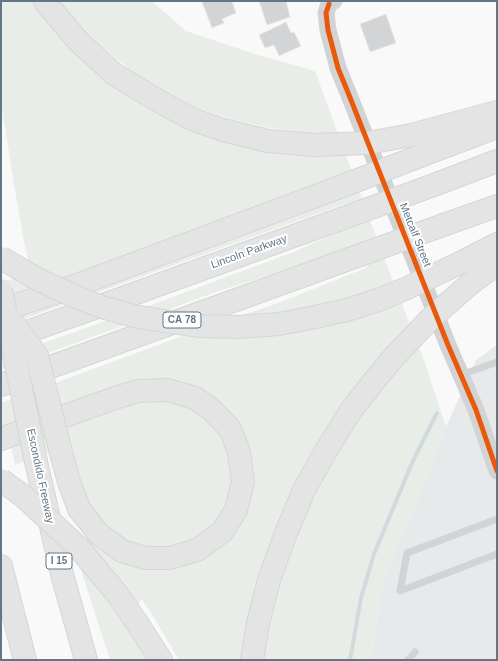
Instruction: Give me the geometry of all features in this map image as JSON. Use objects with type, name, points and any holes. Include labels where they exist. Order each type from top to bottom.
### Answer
[{"type":"highway","points":[[45,1],[79,42],[114,74],[186,116],[223,130],[268,141],[314,145],[368,143],[411,136],[497,112]]},
{"type":"highway","points":[[1,439],[115,398],[138,391],[168,390],[195,398],[211,409],[230,429],[239,452],[243,482],[236,510],[222,532],[197,550],[170,558],[146,558],[122,551],[99,534],[79,509],[69,482],[61,453],[37,356],[4,311],[340,187],[497,127]]},
{"type":"highway","name":"Lincoln Parkway","points":[[1,341],[349,216],[497,161]]},
{"type":"highway","name":"CA 78","points":[[1,385],[497,206]]},
{"type":"highway","points":[[1,258],[39,280],[83,300],[105,308],[134,316],[164,321],[201,326],[237,327],[279,324],[347,310],[381,299],[462,262],[497,244]]},
{"type":"highway","points":[[252,660],[258,624],[269,580],[304,490],[327,449],[352,409],[394,357],[430,319],[471,283],[497,264]]},
{"type":"highway","name":"Escondido Freeway","points":[[1,290],[4,311],[36,462],[62,574],[86,660]]},
{"type":"highway","points":[[1,480],[23,496],[78,547],[118,595],[161,660]]},
{"type":"highway","points":[[1,566],[25,660]]},
{"type":"street","name":"Metcalf Street","points":[[332,2],[326,13],[328,30],[338,68],[448,344],[476,410],[497,471]]},
{"type":"lane","points":[[461,375],[497,362]]},
{"type":"lane","points":[[497,519],[407,553],[400,591],[497,554]]},
{"type":"lane","points":[[408,660],[415,652]]},
{"type":"shaded area","points":[[1,1],[36,1],[110,80],[148,108],[186,126],[223,139],[319,134],[269,128],[231,119],[195,107],[167,93],[139,78],[88,36],[57,1],[152,1],[186,31],[255,54],[315,71],[385,261],[424,360],[446,427],[413,510],[383,579],[371,660],[261,660],[280,574],[308,502],[398,338],[381,355],[338,416],[246,660],[179,660],[142,600],[122,618],[150,660],[110,660],[75,552],[80,540],[88,537],[99,546],[208,550],[249,461],[169,381],[147,379],[1,431],[1,403],[166,342],[286,300],[368,267],[360,246],[219,291],[1,370],[1,358],[162,301],[296,251],[355,224],[347,203],[1,327],[1,318],[336,177],[121,258],[1,301],[1,282],[22,277],[30,269],[14,185],[1,101]]},
{"type":"shaded area","points":[[497,345],[497,660],[371,660],[383,579],[413,510],[446,427],[476,360]]},
{"type":"shaded area","points":[[170,400],[201,413],[223,437],[228,450],[233,475],[231,490],[222,513],[205,532],[194,539],[182,544],[168,547],[140,547],[111,534],[88,506],[69,445],[15,465],[11,447],[71,424],[136,402]]},
{"type":"building","points":[[232,1],[236,13],[222,19],[224,23],[212,28],[202,2]]},
{"type":"building","points":[[259,1],[286,1],[290,17],[267,25]]},
{"type":"building","points":[[386,14],[396,43],[370,52],[360,24]]},
{"type":"building","points":[[286,22],[291,33],[294,32],[301,46],[279,56],[274,45],[265,48],[259,35]]},
{"type":"waterway","points":[[350,660],[361,598],[374,554],[412,463],[437,413]]},
{"type":"cycle path","points":[[329,4],[326,13],[328,30],[338,68],[448,345],[476,410],[497,471]]}]
